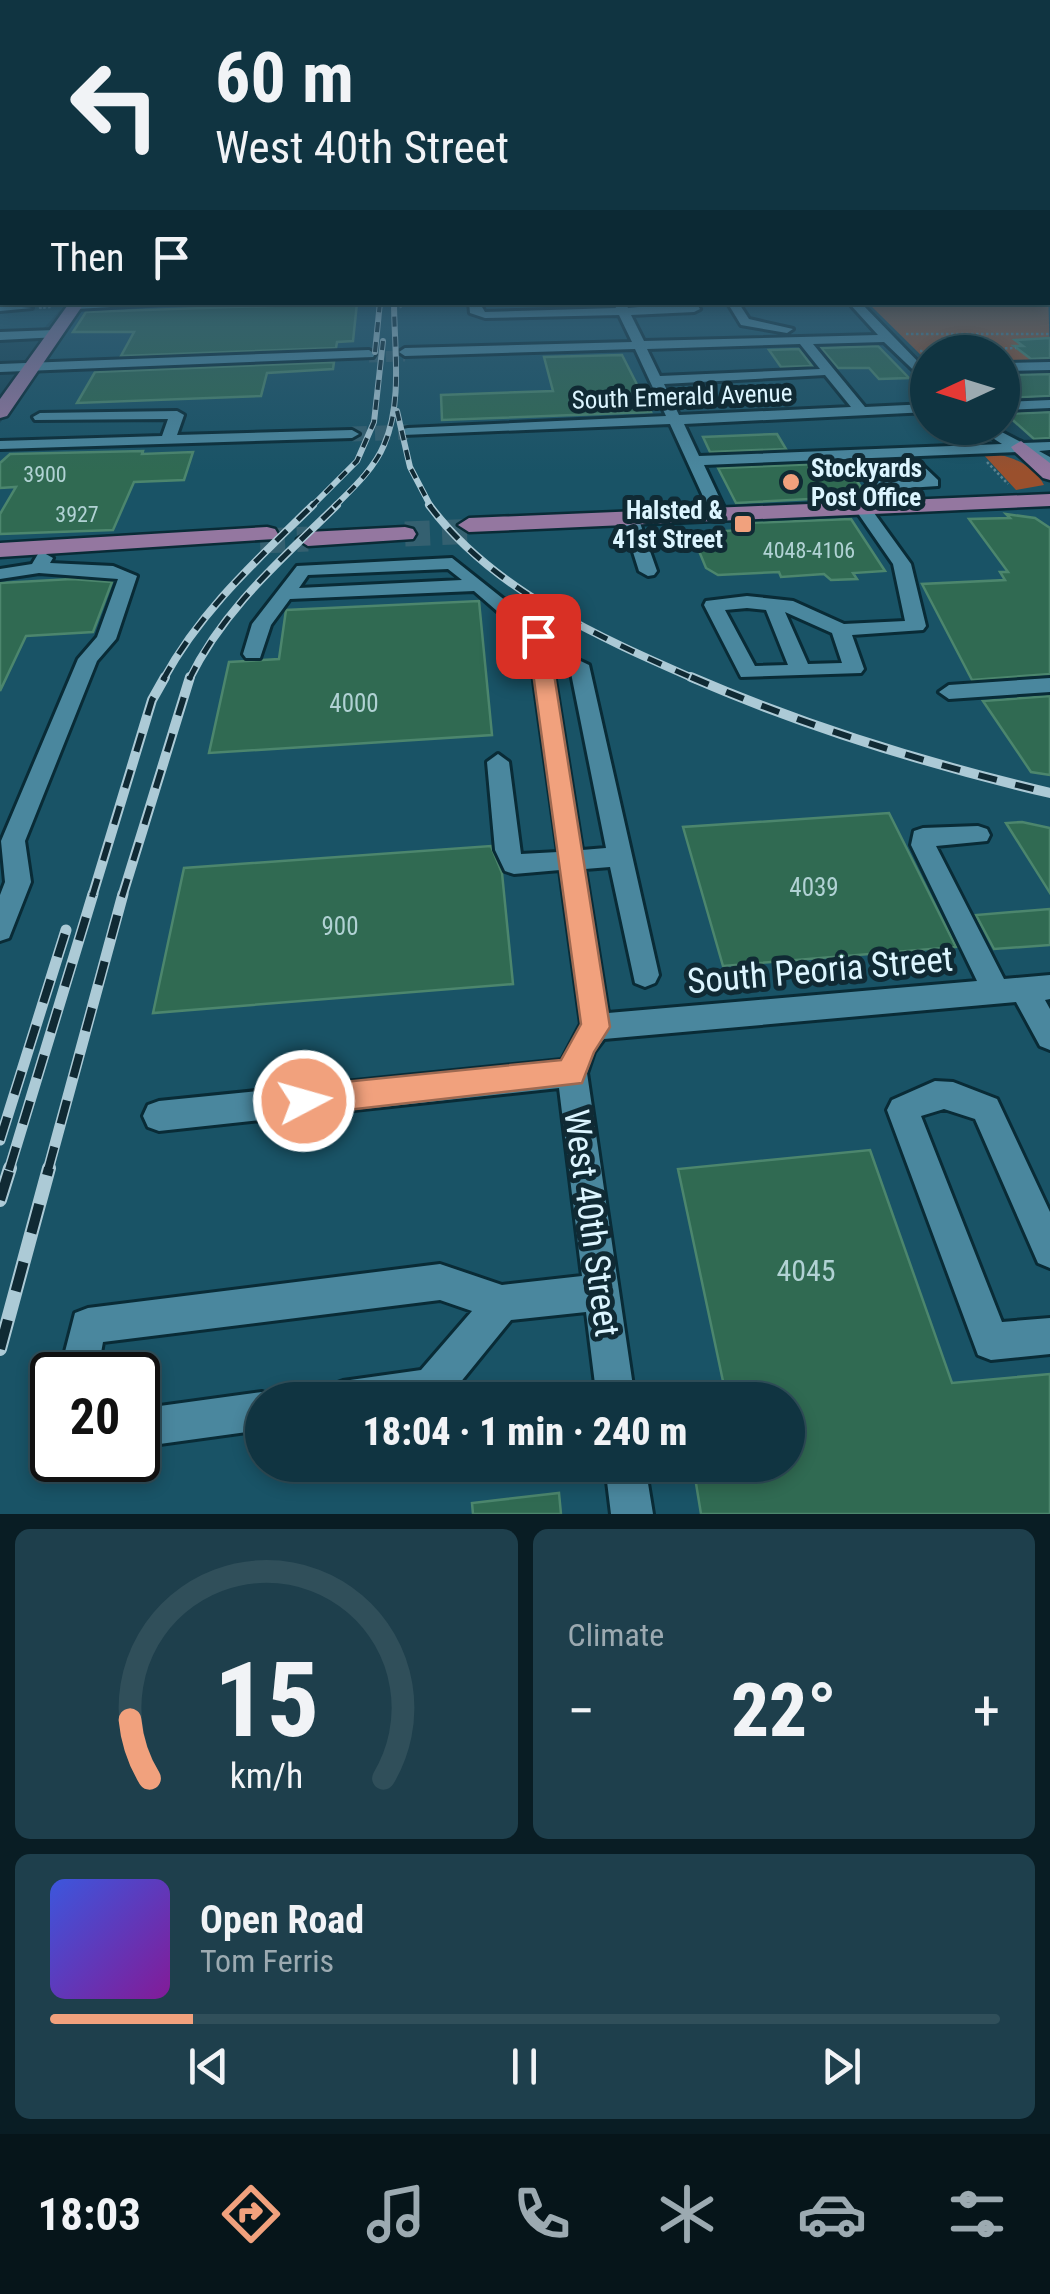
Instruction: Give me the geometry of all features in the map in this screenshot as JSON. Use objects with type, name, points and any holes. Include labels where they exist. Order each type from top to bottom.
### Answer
[{"type":"main road","points":[[2,406],[57,331]]},
{"type":"main road","points":[[1020,447],[1050,474]]},
{"type":"main road","points":[[473,528],[924,506],[1046,505]]},
{"type":"main road","points":[[312,535],[402,531]]},
{"type":"main road","points":[[0,550],[44,558],[130,543],[263,537]]},
{"type":"street","points":[[633,331],[720,516]]},
{"type":"street","points":[[884,331],[894,336],[910,357]]},
{"type":"street","points":[[0,336],[55,334]]},
{"type":"street","points":[[405,354],[894,336]]},
{"type":"street","points":[[803,340],[861,411]]},
{"type":"street","points":[[0,368],[369,356]]},
{"type":"street","points":[[1020,367],[1050,366]]},
{"type":"street","points":[[656,380],[820,374]]},
{"type":"street","points":[[1020,405],[1050,404]]},
{"type":"street","name":"South Emerald Avenue","points":[[408,429],[910,409]]},
{"type":"street","points":[[40,417],[177,415],[168,439]]},
{"type":"street","points":[[0,445],[353,431]]},
{"type":"street","points":[[1016,445],[1050,463]]},
{"type":"street","points":[[694,461],[1050,446]]},
{"type":"street","points":[[907,484],[924,506]]},
{"type":"street","points":[[840,630],[854,669],[748,674],[713,606],[747,602],[792,608],[840,630],[916,626],[902,564],[863,509]]},
{"type":"street","points":[[625,520],[648,571]]},
{"type":"street","points":[[0,574],[44,558],[128,576],[106,639],[88,660],[13,841],[18,882],[0,930]]},
{"type":"street","points":[[254,654],[262,624],[285,594],[478,586],[538,643],[579,665],[644,975]]},
{"type":"street","points":[[773,605],[800,671]]},
{"type":"street","points":[[538,643],[596,1027]]},
{"type":"street","points":[[949,692],[1050,684]]},
{"type":"street","points":[[498,762],[507,850],[514,864],[620,858]]},
{"type":"street","points":[[978,835],[923,838],[922,845],[1024,989],[1050,1037]]},
{"type":"street","name":"South Peoria Street","points":[[596,1027],[1024,989]]},
{"type":"street","name":"West 40th Street","points":[[596,1027],[582,1045],[572,1073],[614,1382]]},
{"type":"street","points":[[159,1116],[572,1073]]},
{"type":"street","points":[[1050,1252],[986,1109],[951,1094],[925,1095],[903,1110],[991,1342],[1050,1336]]},
{"type":"street","points":[[83,1352],[88,1326],[440,1282],[502,1303],[601,1292]]},
{"type":"street","points":[[436,1382],[502,1303]]},
{"type":"street","points":[[160,1425],[245,1413]]},
{"type":"street","points":[[627,1482],[632,1514]]},
{"type":"path","points":[[1020,335],[1050,334]]},
{"type":"path","points":[[894,336],[910,336]]},
{"type":"shaded area","points":[[0,331],[42,331],[38,335],[0,336]]},
{"type":"shaded area","points":[[67,331],[881,331],[910,361],[910,445],[1001,445],[1050,478],[1050,1514],[0,1514],[0,423]]},
{"type":"shaded area","points":[[896,331],[1049,331],[1050,364],[1020,365],[1020,335],[910,335],[910,344]]},
{"type":"shaded area","points":[[982,453],[1017,461],[1033,471],[1044,485],[1016,490]]},
{"type":"building","points":[[354,331],[353,341],[337,342],[336,348],[121,356],[134,332],[73,332]]},
{"type":"building","points":[[1050,338],[1050,358],[1031,359],[1020,351],[1020,340]]},
{"type":"building","points":[[878,346],[909,378],[879,379],[869,368],[838,368],[821,348]]},
{"type":"building","points":[[799,349],[812,366],[781,367],[769,350]]},
{"type":"building","points":[[622,355],[651,412],[442,420],[441,395],[553,391],[544,357]]},
{"type":"building","points":[[334,362],[333,369],[267,373],[261,396],[77,403],[95,372]]},
{"type":"building","points":[[1050,374],[1050,396],[1020,397],[1020,375]]},
{"type":"building","points":[[1050,412],[1050,438],[1034,439],[1020,426],[1020,413]]},
{"type":"building","points":[[777,434],[786,449],[710,452],[703,437]]},
{"type":"building","points":[[143,451],[142,454],[193,452],[184,480],[134,482],[113,530],[0,534],[0,514],[16,487],[0,488],[0,463],[10,454]]},
{"type":"building","name":"Stockyards Post Office","points":[[845,463],[867,496],[736,503],[718,468]]},
{"type":"building","points":[[1006,514],[1035,518],[1050,528],[1050,674],[972,680],[922,584],[1005,580],[1000,572],[1008,572],[969,519],[1010,518]]},
{"type":"building","points":[[851,519],[885,571],[853,573],[857,579],[831,580],[824,574],[781,577],[779,572],[718,575],[706,568],[692,534],[749,529],[746,523]]},
{"type":"building","points":[[72,579],[112,582],[93,632],[26,636],[0,691],[0,583]]},
{"type":"building","points":[[479,601],[492,735],[209,753],[229,662],[279,659],[286,610]]},
{"type":"building","points":[[1050,696],[1050,775],[1031,772],[983,701]]},
{"type":"building","points":[[889,813],[956,947],[723,966],[683,827]]},
{"type":"building","points":[[1006,823],[1050,828],[1050,893]]},
{"type":"building","points":[[491,846],[502,873],[513,984],[153,1013],[184,868]]},
{"type":"building","points":[[1050,909],[1050,945],[994,949],[976,915]]},
{"type":"building","points":[[870,1150],[952,1383],[1050,1374],[1050,1514],[701,1514],[696,1482],[805,1482],[805,1382],[723,1382],[678,1169]]},
{"type":"building","points":[[559,1493],[561,1514],[473,1514],[472,1503]]},
{"type":"tunnel","points":[[369,357],[405,356]]},
{"type":"tunnel","points":[[352,434],[408,432]]},
{"type":"tunnel","points":[[405,534],[477,531]]},
{"type":"tunnel","points":[[260,541],[308,539]]},
{"type":"railway","points":[[375,352],[377,331]]},
{"type":"railway","points":[[334,507],[374,462],[390,428],[396,374],[395,331]]},
{"type":"railway","points":[[313,505],[357,461],[374,422],[383,341]]},
{"type":"railway","points":[[397,411],[410,467],[431,507]]},
{"type":"railway","points":[[163,680],[212,608],[313,505]]},
{"type":"railway","points":[[189,680],[236,607],[337,505]]},
{"type":"railway","points":[[429,505],[484,563],[517,587],[587,629],[697,680]]},
{"type":"railway","points":[[92,897],[152,700],[165,677]]},
{"type":"railway","points":[[691,677],[868,743],[1050,793]]},
{"type":"railway","points":[[122,897],[189,680]]},
{"type":"railway","points":[[9,1170],[93,894]]},
{"type":"railway","points":[[48,1170],[123,894]]},
{"type":"railway","points":[[0,1140],[66,930]]},
{"type":"railway","points":[[0,1200],[10,1168]]},
{"type":"railway","points":[[0,1349],[49,1168]]},
{"type":"place","name":"Stockyards Post Office","points":[[791,482]]},
{"type":"place","name":"Halsted & 41st Street","points":[[743,524]]},
{"type":"route","points":[[304,1101],[572,1073],[582,1045],[596,1027],[538,636]]}]
